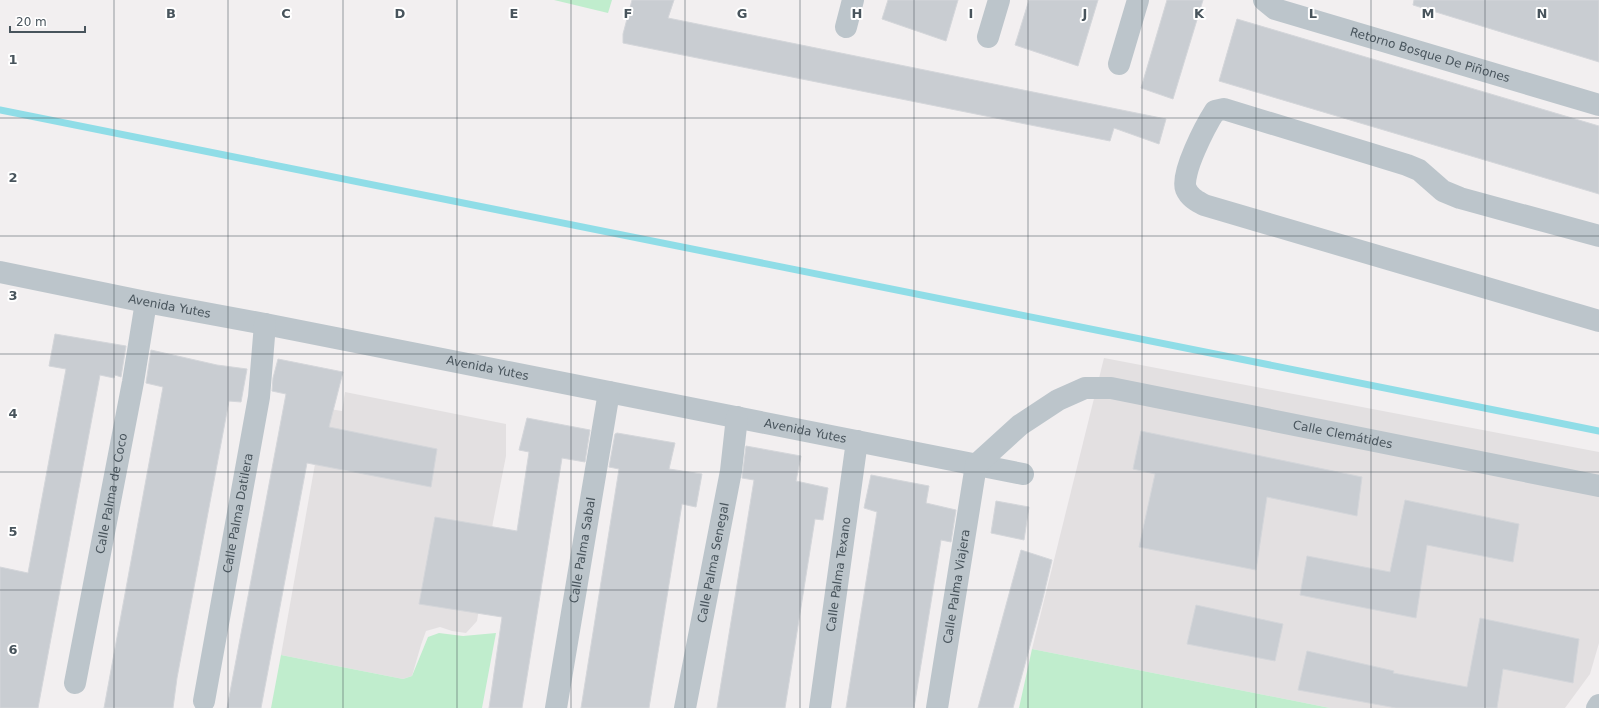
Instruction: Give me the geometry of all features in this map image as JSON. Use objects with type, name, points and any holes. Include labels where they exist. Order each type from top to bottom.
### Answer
[{"type":"street","points":[[846,27],[854,0]]},
{"type":"street","points":[[988,37],[999,0]]},
{"type":"street","points":[[1119,64],[1138,0]]},
{"type":"street","name":"Retorno Bosque De Piñones","points":[[1264,0],[1275,9],[1599,105]]},
{"type":"street","points":[[1599,236],[1460,198],[1443,191],[1419,170],[1407,165],[1224,109],[1215,111],[1206,124],[1187,171],[1185,187],[1190,197],[1204,205],[1599,321]]},
{"type":"street","name":"Avenida Yutes","points":[[0,272],[1023,474]]},
{"type":"street","name":"Calle Palma de Coco","points":[[75,683],[146,302]]},
{"type":"street","name":"Calle Palma Datilera","points":[[204,701],[259,397],[265,324]]},
{"type":"street","name":"Calle Clemátides","points":[[976,465],[1020,426],[1058,400],[1085,388],[1111,388],[1599,486]]},
{"type":"street","name":"Calle Palma Sabal","points":[[556,708],[608,392]]},
{"type":"street","name":"Calle Palma Senegal","points":[[685,708],[731,470],[737,417]]},
{"type":"street","name":"Calle Palma Texano","points":[[820,708],[857,441]]},
{"type":"street","name":"Calle Palma Viajera","points":[[937,708],[976,465]]},
{"type":"shaded area","points":[[1104,358],[1599,452],[1599,643],[1590,674],[1565,708],[1330,708],[1032,649]]},
{"type":"shaded area","points":[[345,392],[506,424],[506,456],[493,522],[477,621],[466,633],[440,627],[426,631],[412,676],[403,679],[281,655],[315,464],[330,409],[342,411]]},
{"type":"green space","points":[[554,0],[612,0],[608,13]]},
{"type":"green space","points":[[439,633],[463,636],[496,633],[482,708],[271,708],[281,655],[403,679],[412,676],[428,637]]},
{"type":"green space","points":[[1032,649],[1330,708],[1019,708]]},
{"type":"building","points":[[632,0],[674,0],[668,18],[1166,119],[1159,144],[1114,128],[1110,141],[623,43],[623,34]]},
{"type":"building","points":[[888,0],[958,0],[946,41],[882,19]]},
{"type":"building","points":[[1029,0],[1098,0],[1078,66],[1015,45]]},
{"type":"building","points":[[1167,0],[1203,0],[1173,99],[1141,88]]},
{"type":"building","points":[[1414,0],[1599,0],[1599,62],[1413,5]]},
{"type":"building","points":[[1237,19],[1599,126],[1599,194],[1219,81]]},
{"type":"building","points":[[55,334],[126,346],[121,377],[115,375],[114,378],[100,375],[38,708],[0,708],[0,567],[28,573],[66,369],[49,366]]},
{"type":"building","points":[[151,350],[217,365],[247,369],[241,402],[229,401],[177,678],[173,708],[104,708],[163,387],[146,383]]},
{"type":"building","points":[[278,359],[343,372],[329,427],[437,449],[431,487],[307,463],[261,708],[227,708],[286,394],[272,391],[273,378]]},
{"type":"building","points":[[527,418],[590,430],[585,462],[562,458],[522,708],[489,708],[502,617],[419,604],[435,517],[517,531],[529,452],[519,450]]},
{"type":"building","points":[[1141,431],[1362,477],[1357,516],[1267,497],[1256,570],[1139,547],[1155,474],[1133,469]]},
{"type":"building","points":[[617,433],[675,443],[669,469],[702,474],[696,507],[682,504],[649,708],[581,708],[619,469],[609,467],[615,434]]},
{"type":"building","points":[[746,446],[801,456],[796,481],[828,488],[823,520],[815,519],[785,708],[717,708],[754,480],[742,478]]},
{"type":"building","points":[[871,475],[929,486],[926,503],[956,510],[951,542],[941,540],[914,708],[846,708],[877,512],[864,508]]},
{"type":"building","points":[[1405,500],[1519,524],[1513,562],[1427,545],[1416,618],[1300,595],[1307,556],[1390,572]]},
{"type":"building","points":[[996,501],[1029,507],[1024,540],[991,533]]},
{"type":"building","points":[[1021,550],[1052,560],[1042,602],[1013,708],[978,708]]},
{"type":"building","points":[[1196,605],[1283,624],[1275,661],[1187,644]]},
{"type":"building","points":[[1480,618],[1579,639],[1573,683],[1503,669],[1497,708],[1396,708],[1298,690],[1307,651],[1394,671],[1393,673],[1467,687]]},
{"type":"waterway","points":[[0,110],[1599,431]]}]
